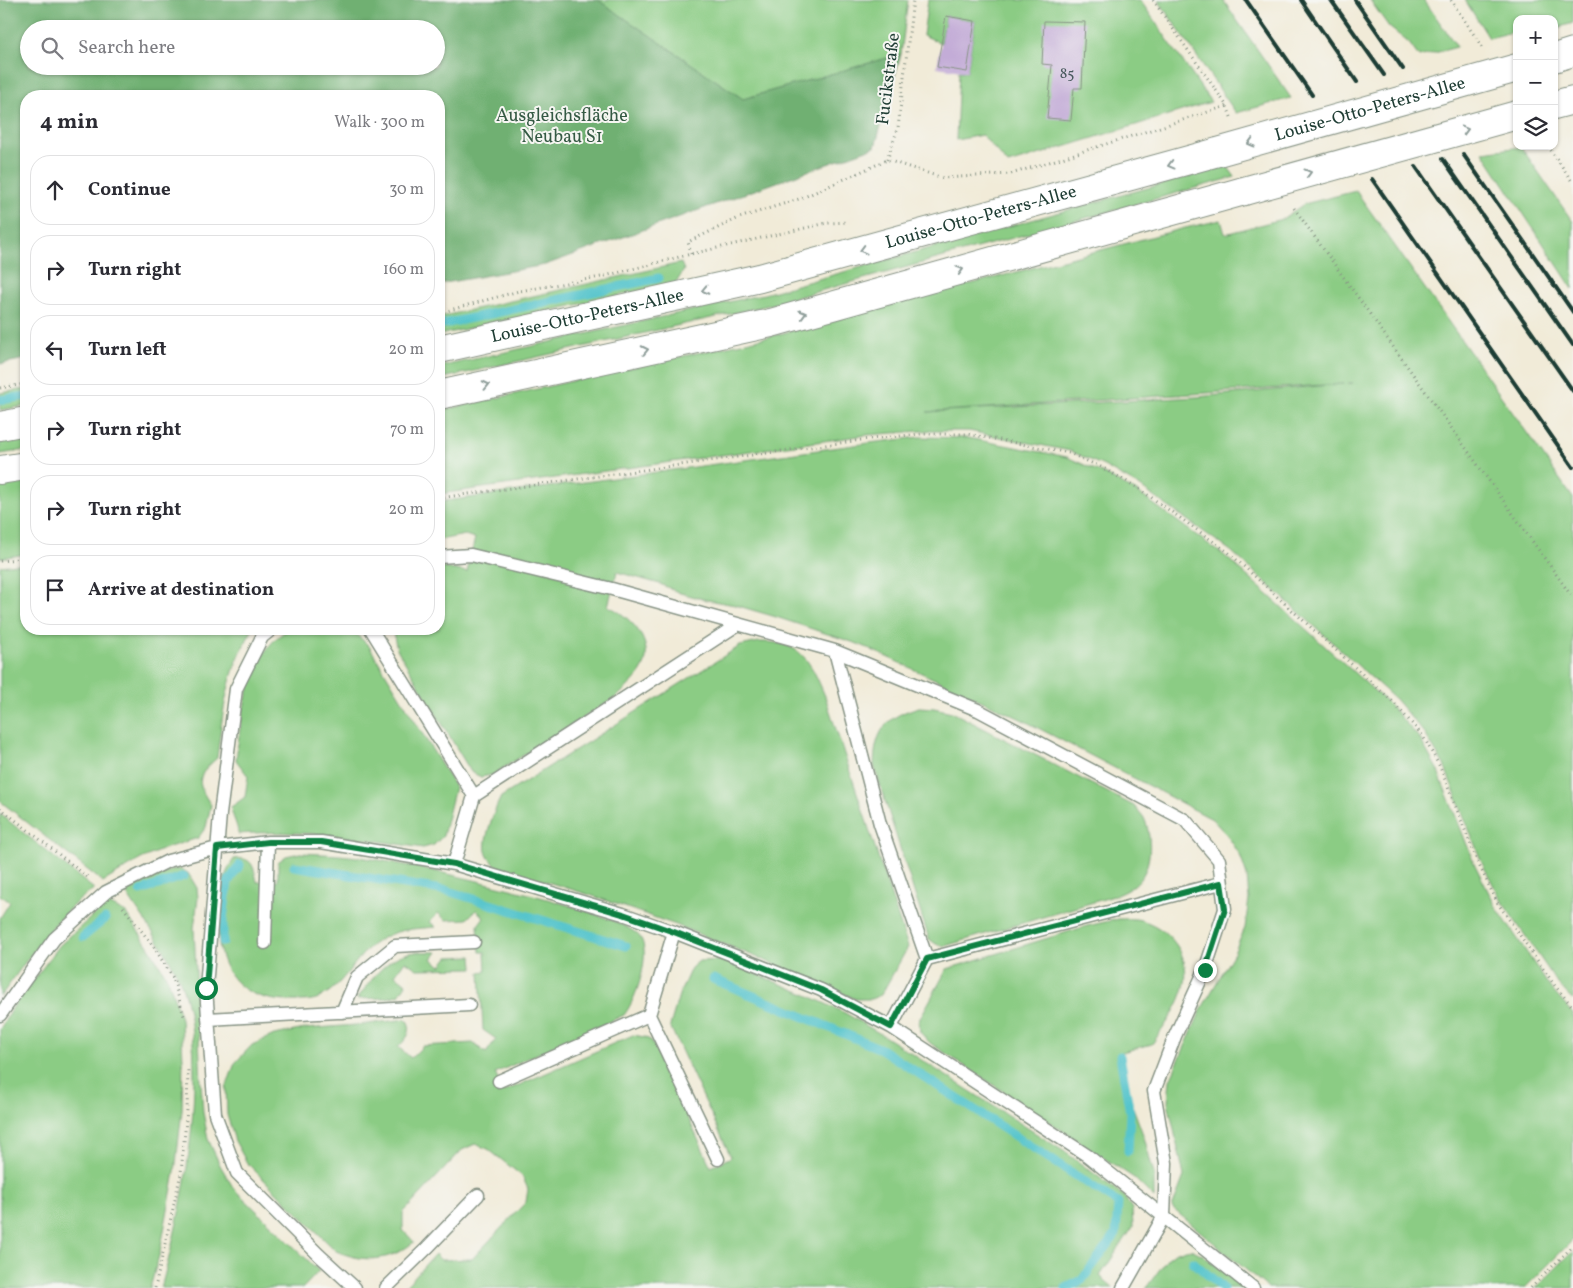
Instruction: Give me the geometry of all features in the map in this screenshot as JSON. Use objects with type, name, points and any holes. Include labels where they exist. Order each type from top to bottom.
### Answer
[{"type":"main road","name":"Louise-Otto-Peters-Allee","points":[[445,348],[760,278],[1513,69]]},
{"type":"main road","points":[[1558,104],[1573,100]]},
{"type":"main road","points":[[445,394],[771,323],[1513,116]]},
{"type":"main road","points":[[0,426],[20,422]]},
{"type":"main road","points":[[0,470],[20,467]]},
{"type":"lane","points":[[445,557],[471,555],[612,590],[835,651],[978,710],[1185,820],[1218,860],[1225,909],[1205,970],[1175,1036],[1154,1092],[1166,1163],[1164,1216],[1123,1288]]},
{"type":"lane","points":[[454,864],[474,796],[737,625]]},
{"type":"lane","points":[[264,635],[236,690],[220,814],[206,988],[215,1114],[237,1173],[355,1288]]},
{"type":"lane","points":[[375,635],[474,796]]},
{"type":"lane","points":[[835,651],[880,824],[927,959],[891,1027]]},
{"type":"lane","points":[[265,943],[268,842]]},
{"type":"lane","points":[[0,1015],[54,939],[106,892],[168,860],[217,848],[268,842],[321,842],[454,864],[623,914],[674,932],[821,990],[891,1027],[1088,1156],[1253,1288]]},
{"type":"lane","points":[[927,959],[1221,883]]},
{"type":"lane","points":[[674,932],[650,1015],[718,1159]]},
{"type":"lane","points":[[342,1012],[357,977],[395,946],[474,942]]},
{"type":"lane","points":[[208,1019],[469,1004]]},
{"type":"lane","points":[[499,1081],[650,1015]]},
{"type":"lane","points":[[386,1288],[478,1195]]},
{"type":"path","name":"Fucikstraße","points":[[887,160],[898,128],[913,0]]},
{"type":"path","points":[[1153,0],[1227,106],[1231,118]]},
{"type":"path","points":[[1451,0],[1484,50]]},
{"type":"path","points":[[691,254],[688,242],[739,218],[802,198],[887,160],[943,178],[1011,174],[1227,106]]},
{"type":"path","points":[[1551,150],[1573,183]]},
{"type":"path","points":[[1290,202],[1573,598]]},
{"type":"path","points":[[445,311],[519,291],[601,277],[827,223],[854,221]]},
{"type":"path","points":[[0,388],[20,385]]},
{"type":"path","points":[[445,497],[869,439],[921,434],[968,434],[1069,453],[1103,468],[1138,488],[1228,552],[1392,701],[1423,736],[1440,767],[1478,863],[1497,902],[1555,986],[1573,1006]]},
{"type":"path","points":[[0,561],[20,559]]},
{"type":"path","points":[[0,808],[128,910],[173,978],[185,1019]]},
{"type":"path","points":[[155,1288],[181,1173],[187,1110],[188,1060]]},
{"type":"path","points":[[1531,1288],[1573,1246]]},
{"type":"green space","name":"Ausgleichsfläche Neubau S1","points":[[0,0],[598,0],[743,99],[901,54],[875,147],[545,265],[445,283],[445,90],[20,90],[20,360],[0,364]]},
{"type":"green space","points":[[598,0],[908,0],[901,54],[743,99]]},
{"type":"green space","points":[[928,0],[1140,0],[1211,102],[1008,164],[982,135],[956,140],[959,71],[967,72],[975,21],[946,16],[941,43],[923,35]]},
{"type":"green space","points":[[1158,0],[1223,0],[1291,98],[1236,113]]},
{"type":"green space","points":[[1370,0],[1424,0],[1457,47],[1419,57],[1409,43],[1389,27]]},
{"type":"green space","points":[[1465,0],[1573,0],[1573,23],[1558,28],[1558,15],[1513,15],[1513,32],[1489,38]]},
{"type":"green space","points":[[1513,148],[1513,150],[1523,150],[1573,222],[1573,289],[1483,152]]},
{"type":"green space","points":[[1227,166],[1235,177],[765,306],[445,378],[445,366],[764,294]]},
{"type":"green space","points":[[1356,191],[1573,498],[1573,1000],[1558,984],[1501,900],[1482,863],[1444,765],[1425,734],[1395,699],[1231,551],[1139,486],[1104,466],[1070,451],[969,431],[920,431],[867,435],[445,493],[445,410],[768,337],[1185,228],[1221,220],[1225,234],[1282,219],[1304,204]],"holes":[[[1353,383],[1196,397],[927,412]]]},
{"type":"green space","points":[[681,263],[684,270],[676,283],[445,334],[445,316]]},
{"type":"green space","points":[[20,390],[20,407],[0,410],[0,393]]},
{"type":"green space","points":[[920,437],[968,438],[1067,457],[1100,472],[1137,492],[1225,556],[1389,704],[1420,739],[1437,769],[1475,865],[1495,905],[1551,989],[1573,1014],[1573,1240],[1525,1288],[1268,1288],[1172,1208],[1184,1176],[1168,1102],[1170,1080],[1202,1008],[1234,953],[1245,928],[1249,899],[1247,876],[1240,855],[1227,835],[1212,819],[1021,719],[861,645],[776,617],[735,605],[680,593],[660,584],[617,572],[608,606],[623,615],[637,628],[645,645],[645,663],[634,681],[618,696],[492,775],[481,777],[471,772],[397,649],[394,635],[445,635],[445,568],[467,572],[475,538],[465,535],[445,539],[445,501]]},
{"type":"green space","points":[[20,439],[20,451],[0,454],[0,443]]},
{"type":"green space","points":[[20,482],[20,555],[0,558],[0,485]]},
{"type":"green space","points":[[20,564],[20,635],[250,635],[237,660],[228,691],[217,758],[205,770],[200,780],[203,791],[211,805],[206,827],[198,838],[166,848],[141,859],[103,882],[0,801],[0,566]]},
{"type":"green space","points":[[282,635],[357,635],[369,646],[455,787],[443,836],[434,845],[423,848],[354,838],[308,834],[238,834],[231,807],[245,797],[248,776],[236,760],[244,706],[256,669],[265,652]]},
{"type":"green space","points":[[759,642],[785,645],[795,649],[809,663],[814,673],[825,696],[908,947],[881,995],[871,999],[855,999],[819,982],[676,925],[590,895],[502,868],[488,857],[486,851],[488,832],[501,797],[740,646]]},
{"type":"green space","points":[[919,707],[952,712],[1134,806],[1142,815],[1147,825],[1150,850],[1147,866],[1140,879],[1125,891],[1114,896],[945,946],[936,944],[929,939],[874,766],[877,743],[884,727],[898,716]]},
{"type":"green space","points":[[0,814],[94,889],[67,911],[0,997],[0,918],[10,902],[0,895]]},
{"type":"green space","points":[[300,853],[372,859],[515,890],[596,914],[625,926],[640,937],[644,954],[641,977],[638,988],[624,1015],[495,1073],[503,1092],[633,1035],[644,1037],[652,1041],[711,1167],[731,1157],[670,1026],[679,995],[691,968],[699,961],[722,960],[805,994],[845,1013],[1065,1152],[1123,1195],[1132,1209],[1133,1227],[1100,1276],[1114,1288],[404,1288],[435,1254],[441,1260],[472,1259],[526,1202],[528,1189],[522,1176],[488,1149],[475,1144],[462,1150],[403,1213],[403,1230],[414,1242],[405,1249],[386,1257],[367,1259],[347,1255],[336,1251],[247,1163],[235,1141],[227,1115],[226,1088],[235,1063],[252,1045],[274,1035],[305,1029],[406,1019],[409,1031],[404,1041],[398,1047],[411,1058],[423,1046],[473,1043],[486,1053],[496,1039],[483,1030],[480,972],[486,971],[485,952],[480,952],[478,925],[484,917],[476,910],[467,919],[446,920],[438,913],[430,922],[436,927],[408,930],[388,935],[372,945],[338,984],[317,999],[288,1001],[258,996],[236,982],[222,959],[218,929],[223,883],[229,866],[234,859],[245,859],[251,864],[257,882],[278,881],[278,862],[286,856]]},
{"type":"green space","points":[[174,869],[181,869],[188,873],[197,888],[198,898],[194,928],[201,1082],[203,1112],[208,1139],[234,1189],[319,1271],[303,1288],[161,1288],[180,1209],[189,1156],[194,1075],[193,1042],[189,1010],[178,976],[157,939],[125,891]]},
{"type":"green space","points":[[107,903],[126,913],[150,949],[168,979],[181,1019],[183,1060],[182,1110],[175,1172],[160,1252],[150,1288],[0,1288],[0,1029],[15,1004],[60,945]]},
{"type":"green space","points":[[1118,919],[1139,919],[1160,929],[1169,936],[1181,952],[1186,972],[1180,999],[1172,1015],[1152,1044],[1122,1052],[1119,1063],[1121,1075],[1144,1137],[1154,1174],[1154,1198],[1134,1178],[930,1043],[920,1032],[919,1020],[947,969],[1087,926]]},
{"type":"green space","points":[[412,952],[437,952],[432,959],[441,966],[448,957],[472,956],[473,968],[417,969],[405,961],[395,975],[406,984],[399,995],[386,998],[357,999],[379,971],[393,960]]},
{"type":"green space","points":[[1191,1249],[1203,1255],[1245,1288],[1146,1288],[1168,1258],[1176,1252]]},
{"type":"green space","points":[[1573,1251],[1573,1288],[1536,1288]]},
{"type":"building","points":[[946,16],[975,21],[967,72],[937,67]]},
{"type":"building","points":[[1044,21],[1085,22],[1082,88],[1074,88],[1071,120],[1047,118],[1052,65],[1042,64]]},
{"type":"waterway","points":[[445,324],[659,278]]},
{"type":"waterway","points":[[0,400],[20,397]]},
{"type":"waterway","points":[[223,942],[223,919],[228,882],[240,865]]},
{"type":"waterway","points":[[294,866],[448,891],[626,946]]},
{"type":"waterway","points":[[141,891],[184,876]]},
{"type":"waterway","points":[[83,937],[105,919]]},
{"type":"waterway","points":[[713,979],[881,1049],[1118,1203],[1116,1234],[1082,1280],[1066,1288]]},
{"type":"waterway","points":[[1120,1056],[1130,1113],[1128,1151]]},
{"type":"waterway","points":[[1193,1262],[1223,1288]]},
{"type":"railway","points":[[1246,0],[1312,95]]},
{"type":"railway","points":[[1301,0],[1357,82]]},
{"type":"railway","points":[[1331,0],[1384,75]]},
{"type":"railway","points":[[1355,0],[1403,69]]},
{"type":"railway","points":[[1463,154],[1573,312]]},
{"type":"railway","points":[[1443,159],[1573,345]]},
{"type":"railway","points":[[1416,167],[1573,391]]},
{"type":"railway","points":[[1372,179],[1573,467]]},
{"type":"route","points":[[206,988],[217,848],[268,842],[321,842],[454,864],[623,914],[821,990],[891,1027],[927,959],[1221,883],[1225,909],[1205,970]]}]
